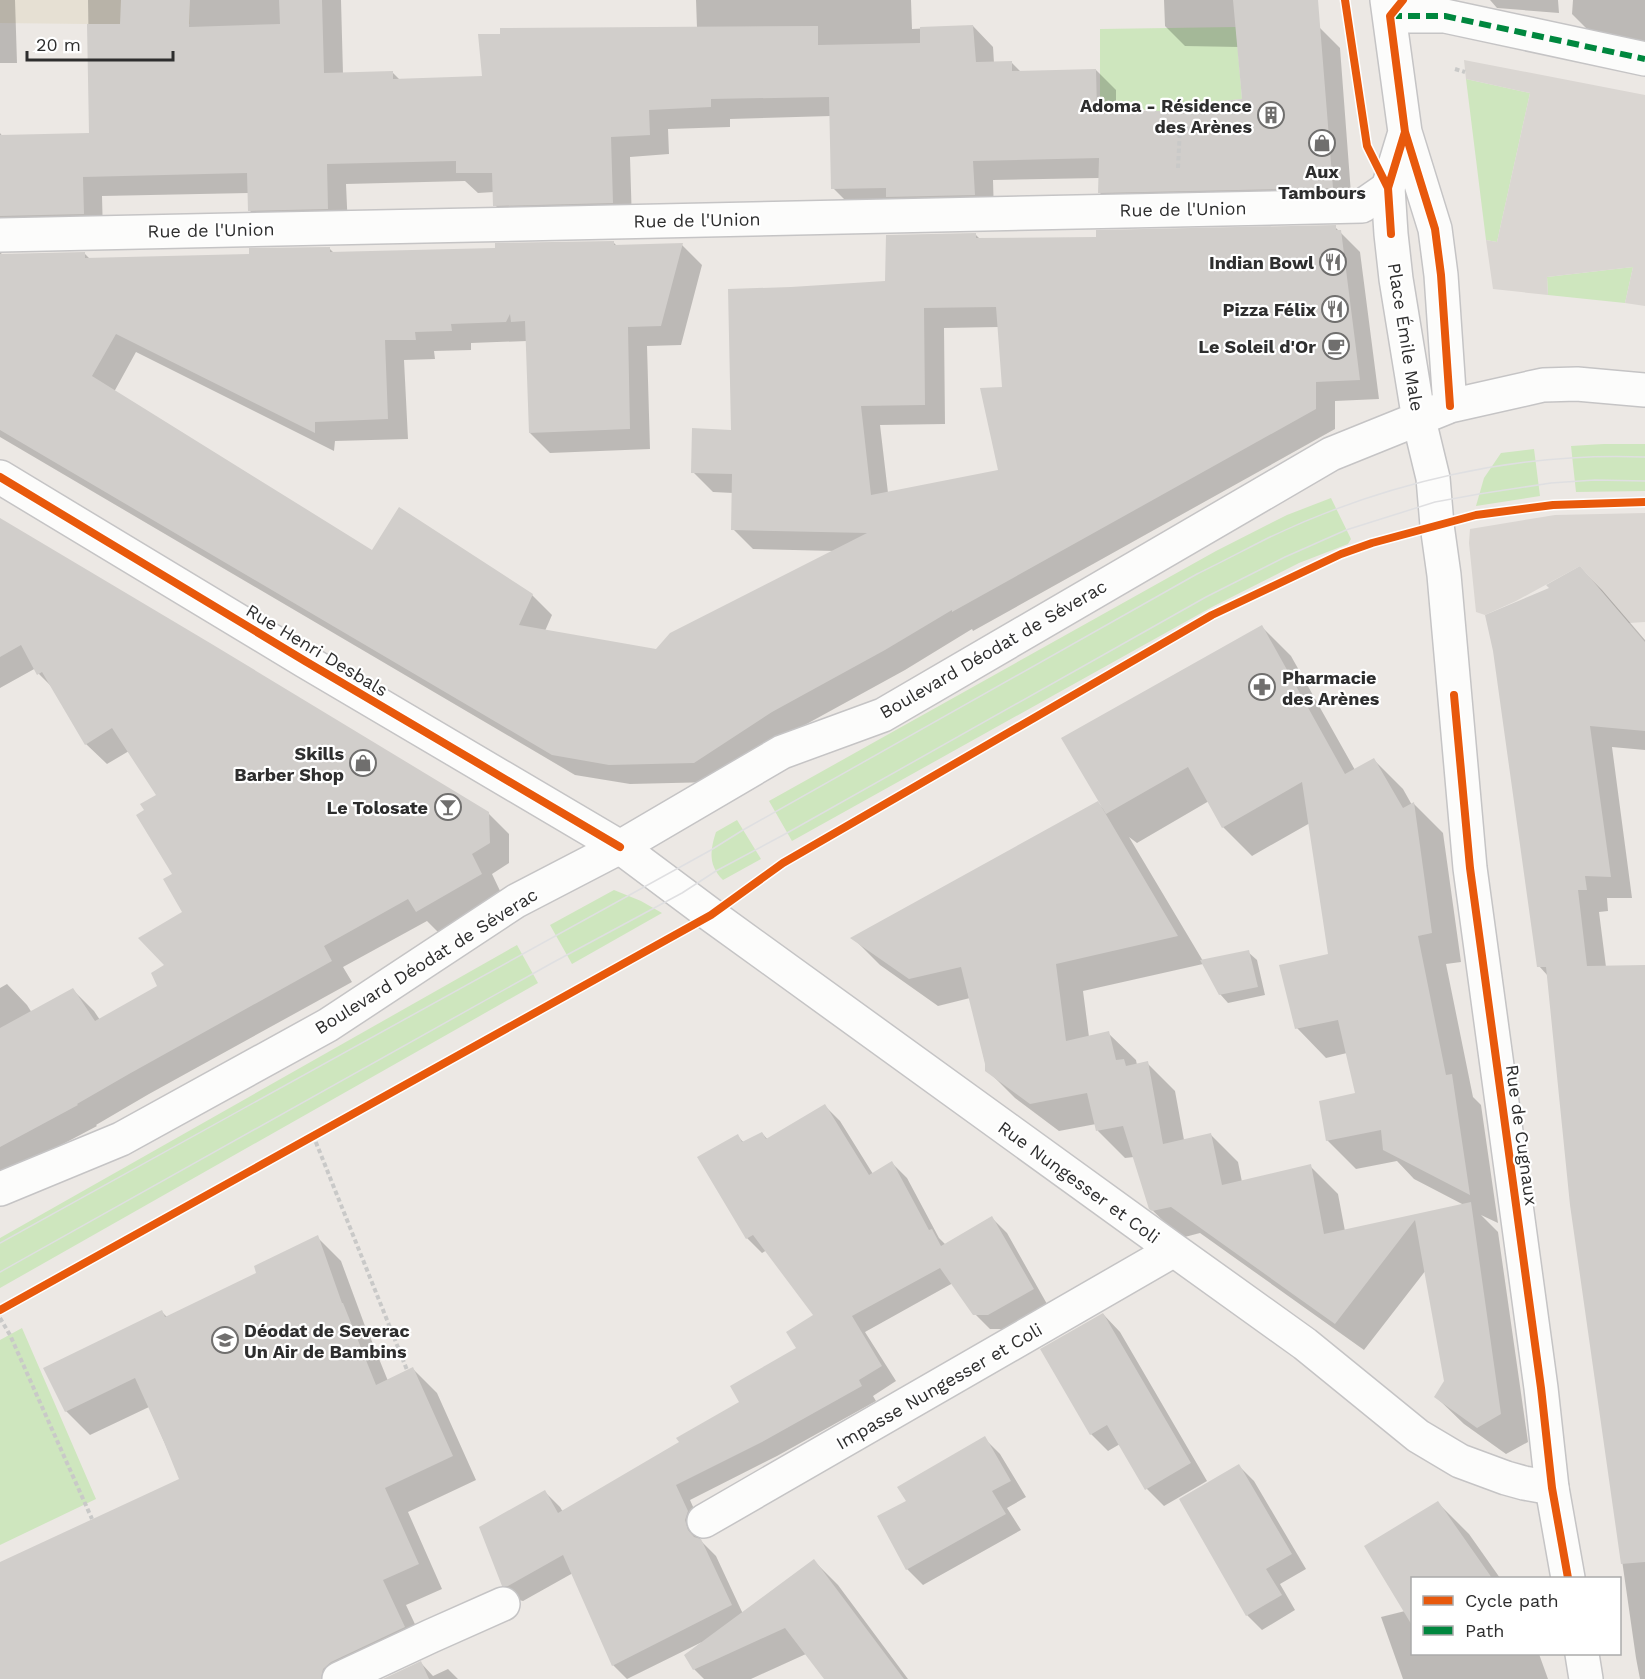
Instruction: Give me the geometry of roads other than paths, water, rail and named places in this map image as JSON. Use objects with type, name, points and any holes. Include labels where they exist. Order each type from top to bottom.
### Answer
[{"type":"street","points":[[1388,188],[1405,132],[1388,8],[1446,16],[1645,59]]},
{"type":"street","name":"Rue de Cugnaux","points":[[1405,132],[1435,229],[1441,274],[1450,406],[1433,478]]},
{"type":"street","name":"Place Émile Male","points":[[1388,188],[1399,298],[1419,420],[1450,406],[1543,386],[1577,384],[1645,390]]},
{"type":"street","name":"Rue de l'Union","points":[[0,235],[1362,206],[1388,188]]},
{"type":"street","name":"Rue de Cugnaux","points":[[1419,420],[1433,478],[1470,868],[1541,1388],[1552,1488],[1568,1577]]},
{"type":"street","name":"Boulevard Déodat de Séverac","points":[[0,1189],[121,1139],[142,1128],[328,1025],[516,901],[620,847],[782,752],[883,714],[1331,454],[1419,420]]},
{"type":"street","name":"Rue Henri Desbals","points":[[0,477],[620,847]]},
{"type":"street","name":"Rue Nungesser et Coli","points":[[620,847],[1305,1344],[1418,1436],[1460,1461],[1506,1478],[1552,1488]]},
{"type":"street","name":"Impasse Nungesser et Coli","points":[[704,1521],[1174,1250]]},
{"type":"street","points":[[339,1679],[503,1604]]},
{"type":"street","points":[[1582,1655],[1586,1679]]},
{"type":"tram line","points":[[0,1243],[711,850],[1197,574],[1270,537],[1360,501],[1453,474],[1549,460],[1645,457]]},
{"type":"tram line","points":[[0,1272],[552,963],[682,893],[716,871],[1206,597],[1285,557],[1346,530],[1435,502],[1551,483],[1595,480],[1645,481]]},
{"type":"place","name":"Adoma - Résidence des Arènes","points":[[1271,115]]},
{"type":"place","name":"Aux Tambours","points":[[1322,143]]},
{"type":"place","name":"Indian Bowl","points":[[1333,262]]},
{"type":"place","name":"Pizza Félix","points":[[1335,309]]},
{"type":"place","name":"Le Soleil d'Or","points":[[1336,346]]},
{"type":"place","name":"Pharmacie des Arènes","points":[[1262,687]]},
{"type":"place","name":"Skills Barber Shop","points":[[363,763]]},
{"type":"place","name":"Le Tolosate","points":[[448,807]]},
{"type":"place","name":"Déodat de Severac Un Air de Bambins","points":[[225,1340]]}]
